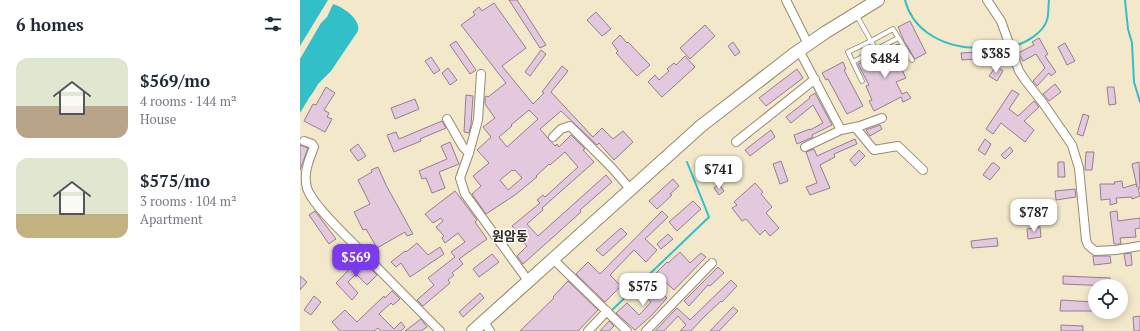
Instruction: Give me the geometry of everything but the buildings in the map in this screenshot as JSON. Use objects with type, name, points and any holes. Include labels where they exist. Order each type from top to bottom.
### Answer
[{"type":"main road","points":[[473,331],[487,326],[529,282],[701,126],[770,71],[804,47],[878,0]]},
{"type":"street","points":[[786,0],[815,79],[841,130]]},
{"type":"street","points":[[987,0],[1003,26],[1019,71],[1072,145],[1079,168],[1086,240],[1088,245],[1095,252],[1140,246]]},
{"type":"street","points":[[481,74],[478,120],[470,153],[460,178],[462,187],[465,194],[529,282]]},
{"type":"street","points":[[736,142],[815,79]]},
{"type":"street","points":[[805,147],[841,130],[882,118]]},
{"type":"street","points":[[447,119],[463,147],[470,153]]},
{"type":"street","points":[[553,137],[561,129],[570,126],[612,168],[631,190]]},
{"type":"street","points":[[855,127],[874,150],[898,146],[924,170]]},
{"type":"street","points":[[304,141],[312,144],[314,147],[307,165],[306,174],[308,189],[317,204],[344,235],[440,331]]},
{"type":"street","points":[[554,260],[628,331]]},
{"type":"street","points":[[646,331],[712,263]]},
{"type":"street","points":[[588,331],[607,311]]},
{"type":"lane","points":[[856,13],[879,56]]},
{"type":"lane","points":[[862,81],[848,52],[893,29],[912,60]]},
{"type":"lane","points":[[853,62],[898,38]]},
{"type":"water","points":[[300,0],[328,0],[300,46]]},
{"type":"water","points":[[333,4],[342,8],[354,18],[357,22],[358,31],[331,71],[318,84],[300,113],[300,59],[321,23],[327,17]]},
{"type":"waterway","points":[[905,0],[913,19],[935,38],[954,45],[969,48],[1008,47]]},
{"type":"waterway","points":[[1012,46],[1028,40],[1042,29],[1048,18],[1049,0]]},
{"type":"waterway","points":[[1125,0],[1128,29],[1132,43],[1134,82],[1140,102]]},
{"type":"waterway","points":[[610,312],[709,217],[687,162]]},
{"type":"district","name":"원암동","points":[[510,236]]}]
